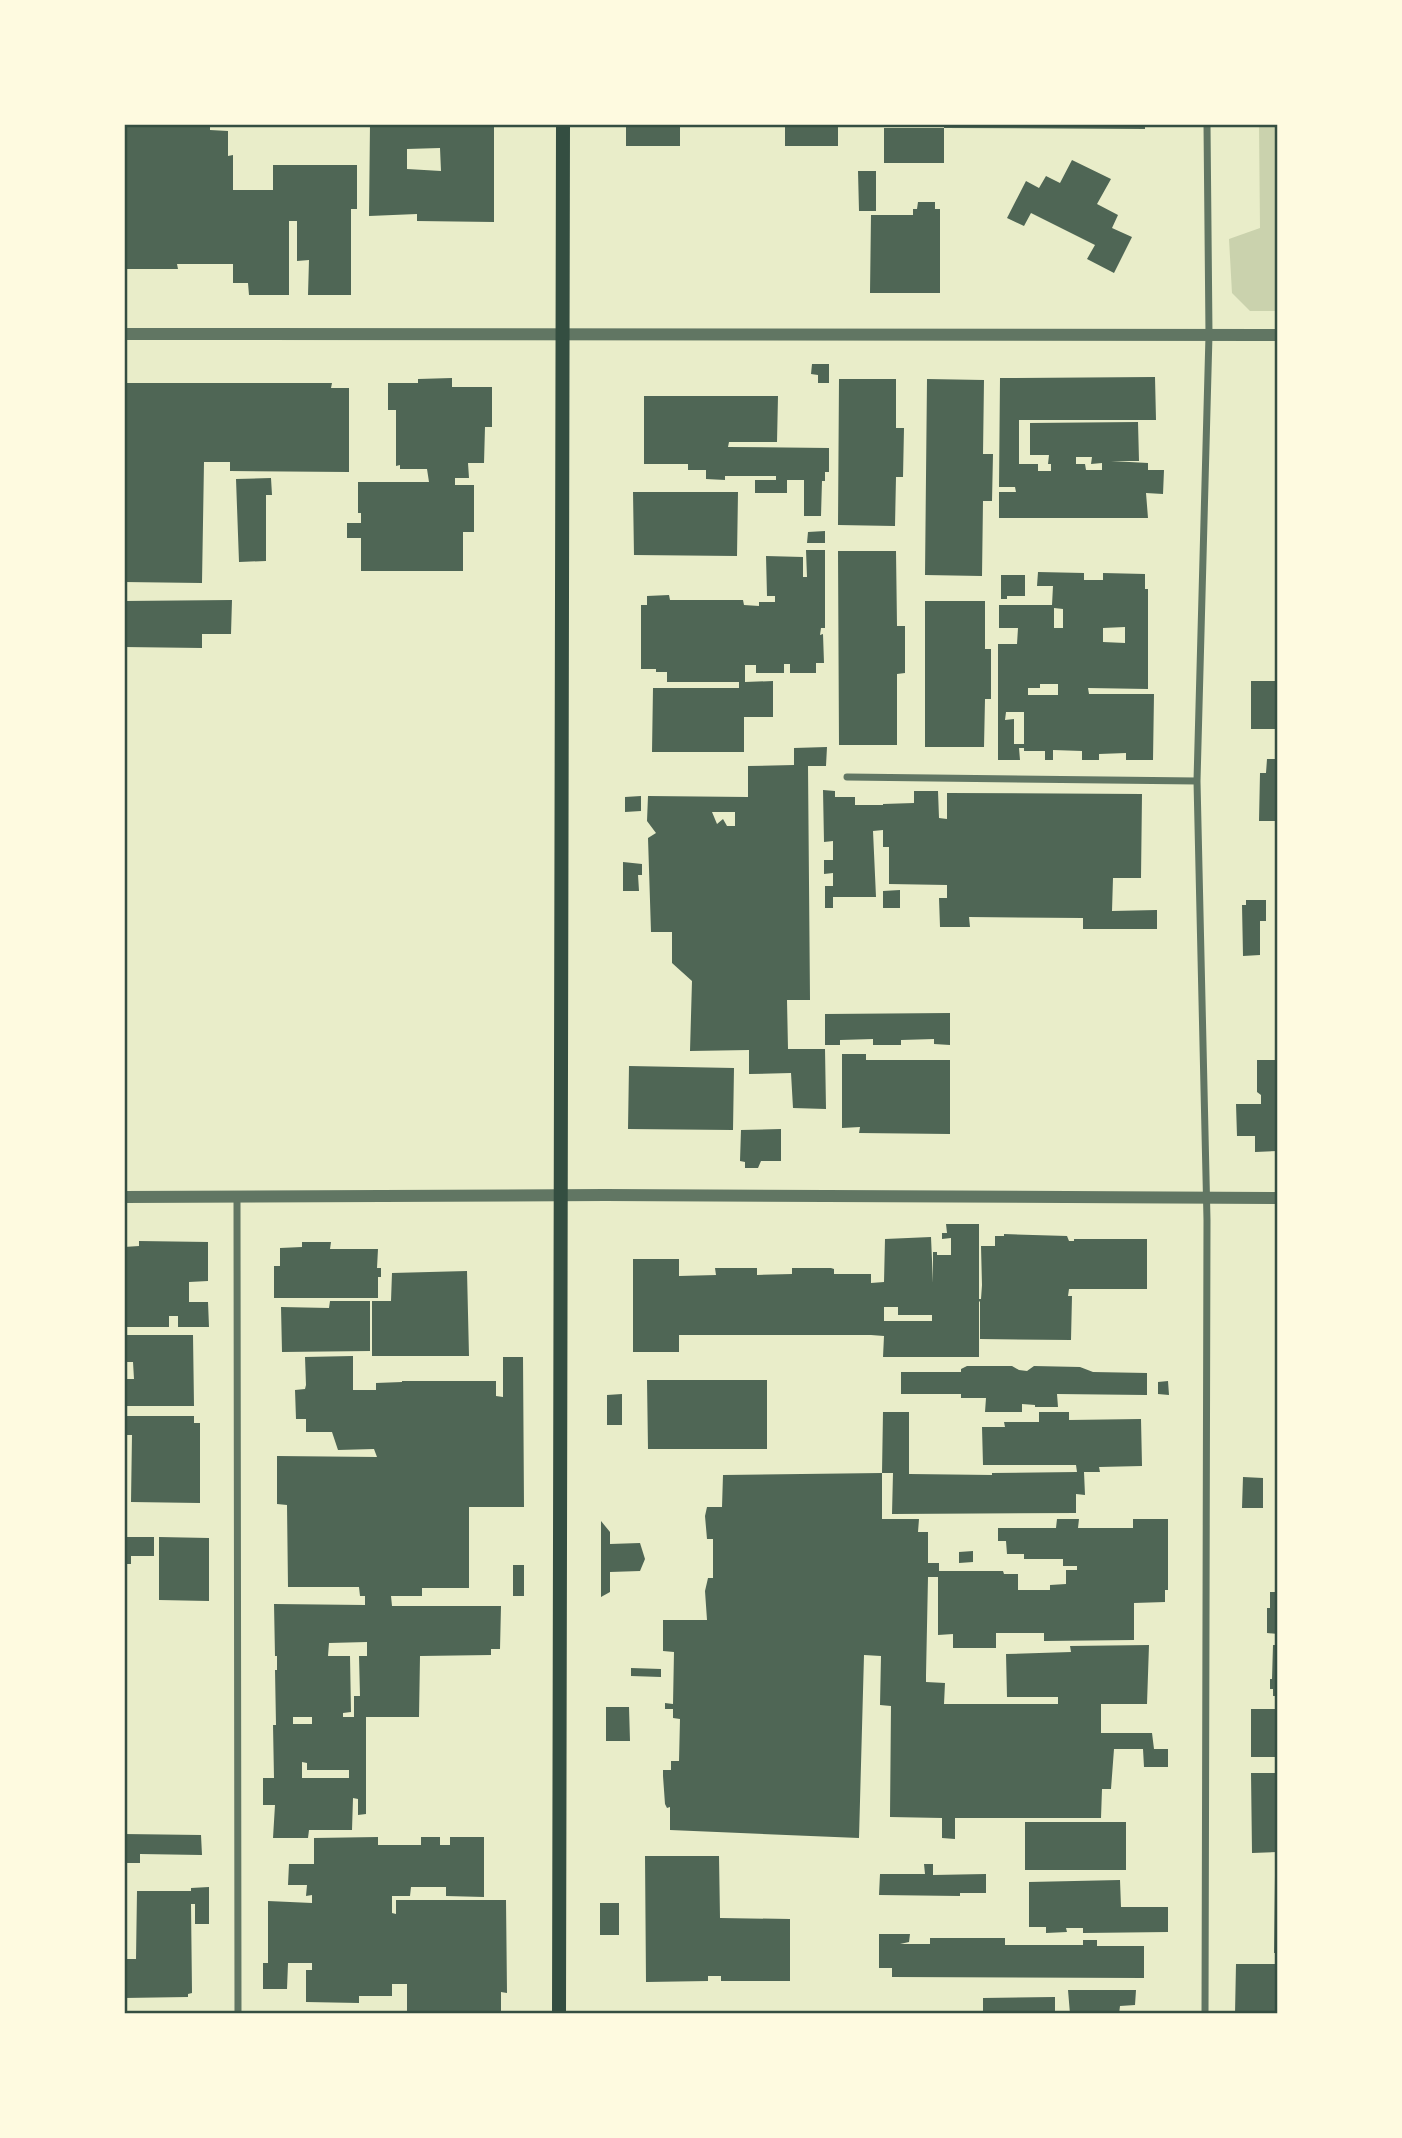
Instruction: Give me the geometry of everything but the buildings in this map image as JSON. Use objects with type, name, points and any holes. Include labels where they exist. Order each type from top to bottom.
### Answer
[{"type":"main road","points":[[559,2014],[563,124]]},
{"type":"street","points":[[1205,2014],[1206,1199],[1197,780],[1209,334],[1206,124]]},
{"type":"street","points":[[124,334],[1278,335]]},
{"type":"street","points":[[847,777],[1197,780]]},
{"type":"street","points":[[124,1197],[562,1195],[1278,1198]]},
{"type":"street","points":[[237,1198],[239,2014]]},
{"type":"green space","points":[[1259,124],[1278,124],[1278,311],[1250,311],[1232,293],[1229,239],[1260,228]]}]
